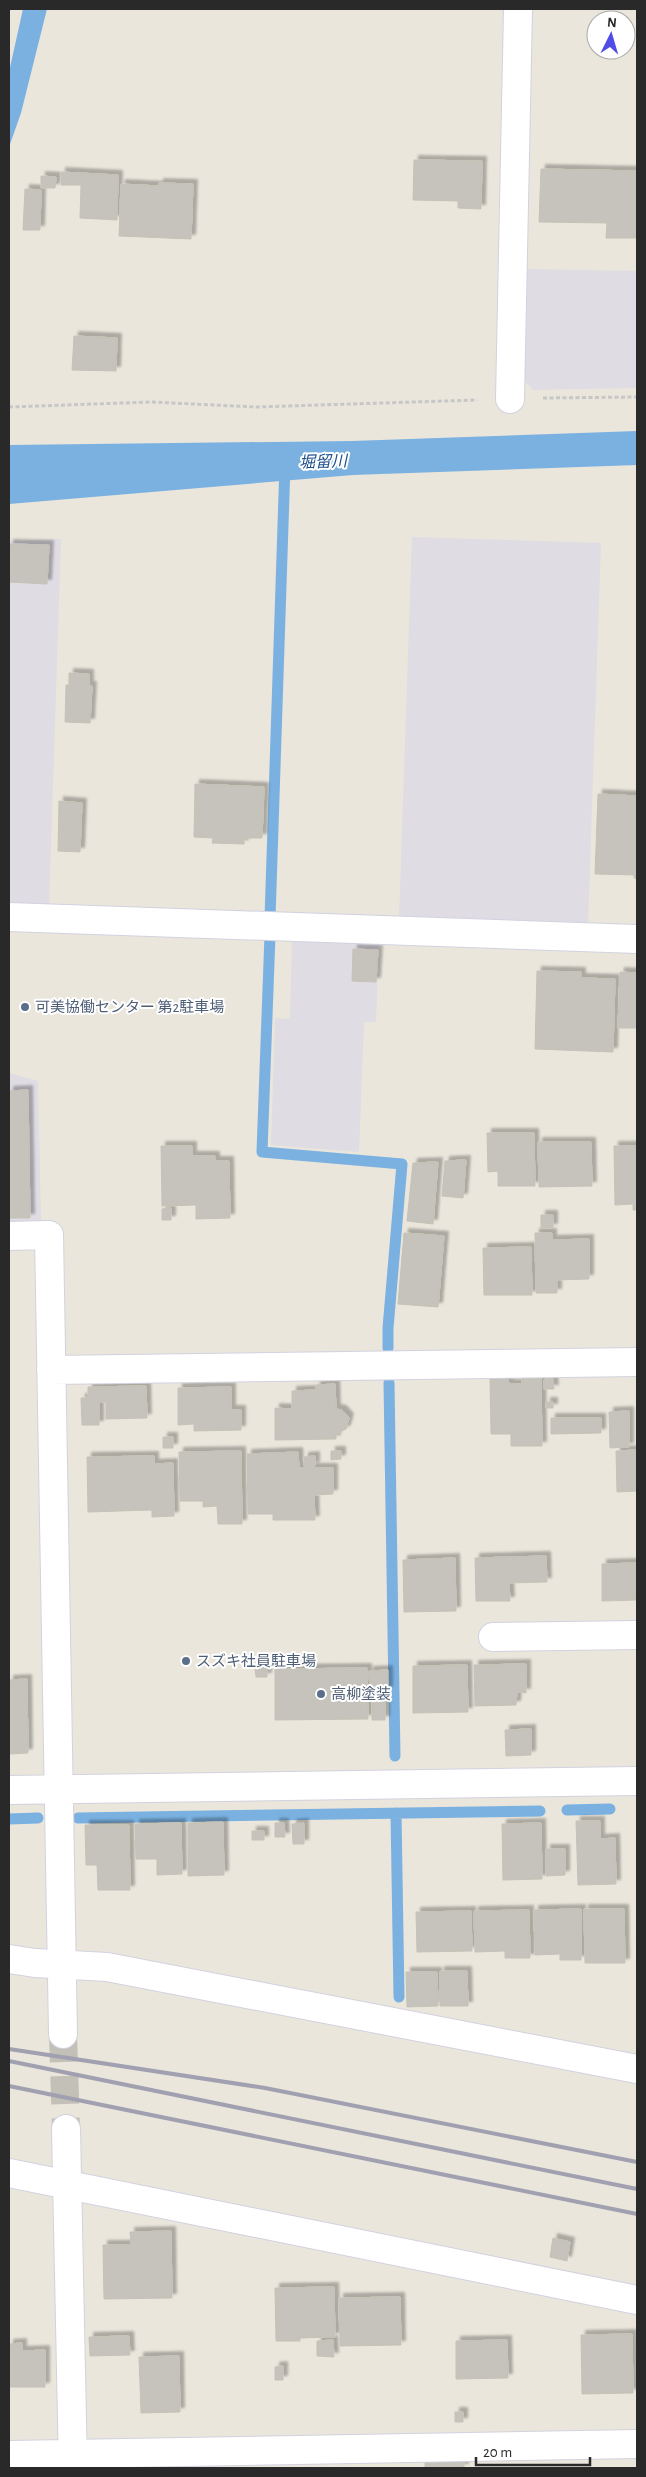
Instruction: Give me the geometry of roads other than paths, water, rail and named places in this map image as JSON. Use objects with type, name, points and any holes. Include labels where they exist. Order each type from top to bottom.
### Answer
[{"type":"street","points":[[510,398],[518,9]]},
{"type":"street","points":[[9,917],[637,939]]},
{"type":"street","points":[[9,1236],[49,1235],[63,2034]]},
{"type":"street","points":[[51,1370],[637,1362]]},
{"type":"street","points":[[493,1637],[637,1635]]},
{"type":"street","points":[[9,1790],[637,1780]]},
{"type":"street","points":[[9,1958],[107,1967],[637,2069]]},
{"type":"street","points":[[66,2129],[73,2461]]},
{"type":"street","points":[[9,2172],[637,2300]]},
{"type":"street","points":[[9,2455],[73,2461],[531,2457],[637,2444]]},
{"type":"water","points":[[23,9],[47,9],[21,113],[9,147],[9,72]]},
{"type":"water","name":"堀留川","points":[[637,431],[637,465],[353,475],[9,504],[9,445],[352,441]]},
{"type":"waterway","points":[[270,918],[285,465]]},
{"type":"waterway","points":[[270,935],[262,1152],[402,1164],[388,1328],[388,1348]]},
{"type":"waterway","points":[[389,1383],[395,1756]]},
{"type":"waterway","points":[[567,1810],[610,1809]]},
{"type":"waterway","points":[[78,1818],[540,1811]]},
{"type":"waterway","points":[[396,1813],[399,1997]]},
{"type":"waterway","points":[[9,1819],[38,1818]]},
{"type":"tunnel","points":[[63,2034],[66,2129]]},
{"type":"railway","points":[[9,2049],[265,2088],[637,2162]]},
{"type":"railway","points":[[9,2061],[637,2189]]},
{"type":"railway","points":[[9,2086],[637,2214]]},
{"type":"place","name":"可美協働センター 第2駐車場","points":[[25,1007]]},
{"type":"place","name":"スズキ社員駐車場","points":[[186,1661]]},
{"type":"place","name":"高柳塗装","points":[[321,1694]]}]
